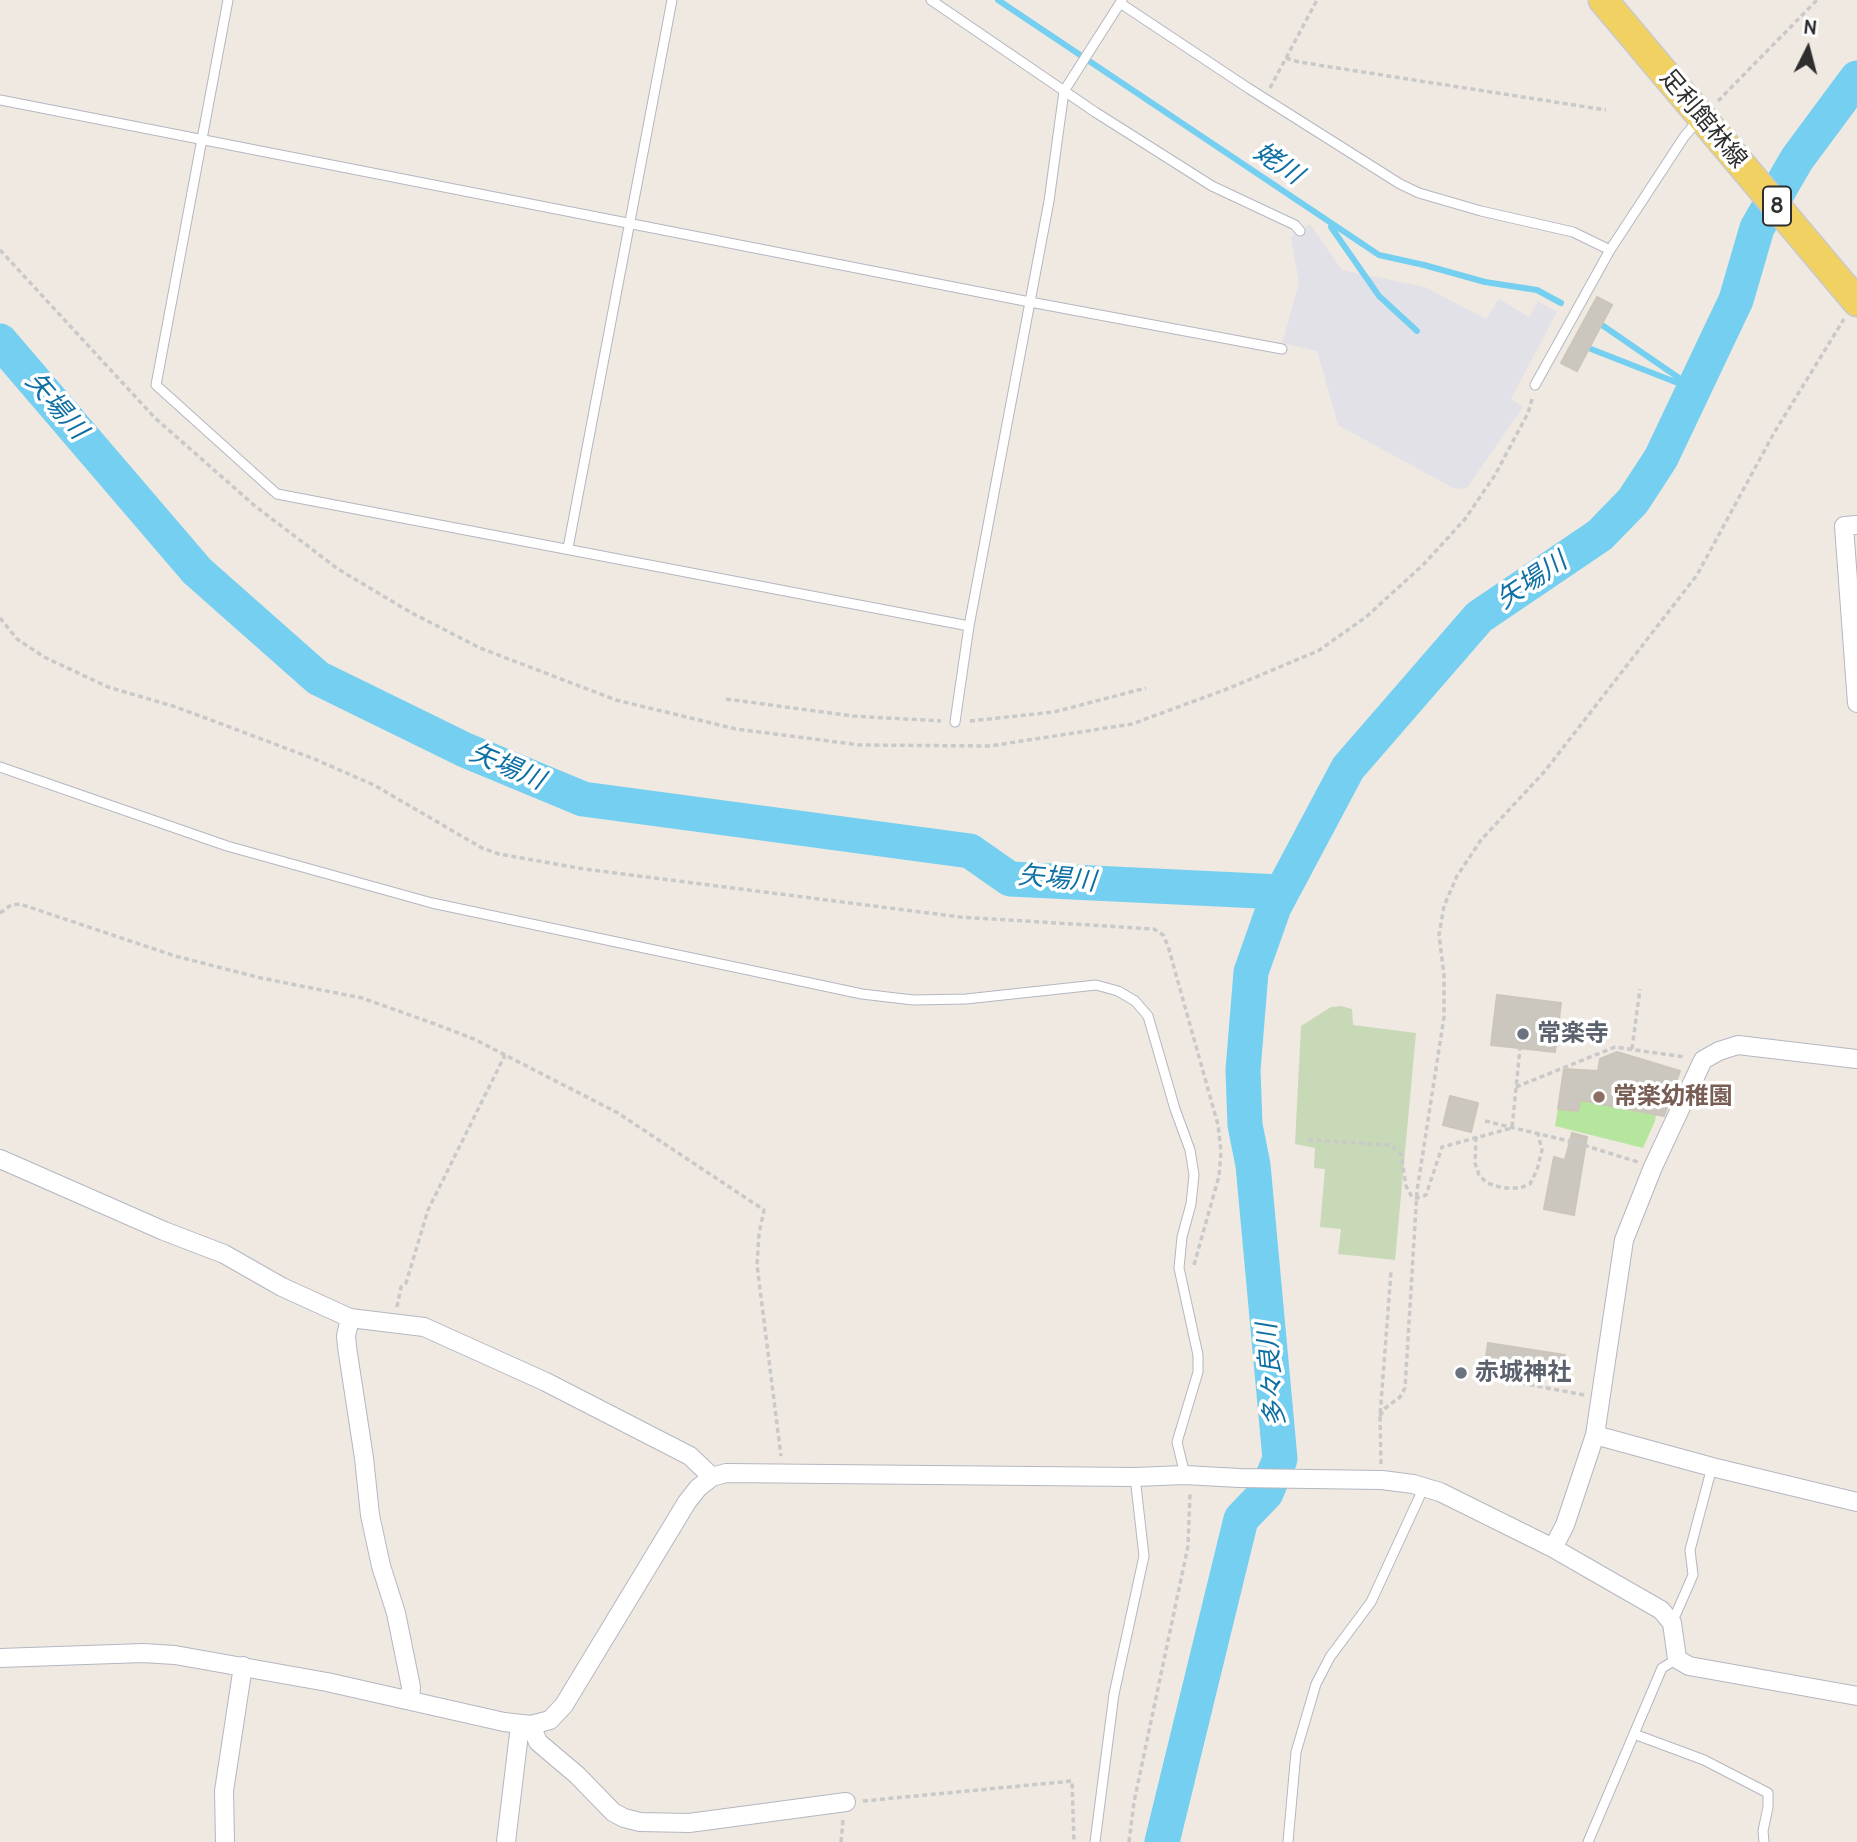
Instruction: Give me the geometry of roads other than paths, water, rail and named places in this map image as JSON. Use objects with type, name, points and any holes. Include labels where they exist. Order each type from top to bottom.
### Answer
[{"type":"main road","name":"足利館林線","points":[[1603,0],[1707,116],[1854,297]]},
{"type":"street","points":[[1857,525],[1844,526],[1857,703]]},
{"type":"street","points":[[1553,1548],[1565,1525],[1595,1435],[1624,1240],[1653,1167],[1703,1060],[1718,1051],[1738,1045],[1857,1059]]},
{"type":"street","points":[[0,1159],[164,1231],[224,1254],[282,1287],[350,1318],[425,1328],[547,1382],[690,1456],[712,1477]]},
{"type":"street","points":[[350,1318],[346,1336],[347,1347],[370,1515],[381,1566],[396,1613],[411,1687],[410,1699]]},
{"type":"street","points":[[1595,1435],[1857,1502]]},
{"type":"street","points":[[0,1658],[143,1653],[175,1655],[410,1699],[526,1725],[550,1720],[564,1705],[687,1502],[698,1488],[712,1477],[726,1473],[1307,1478],[1382,1480],[1440,1492],[1553,1548],[1661,1610],[1672,1623],[1677,1659],[1689,1667],[1857,1696]]},
{"type":"street","points":[[225,1842],[224,1791],[243,1666]]},
{"type":"street","points":[[526,1725],[538,1742],[577,1775],[613,1812],[640,1822],[689,1823],[845,1802]]},
{"type":"street","points":[[506,1842],[526,1725]]},
{"type":"lane","points":[[228,0],[156,385],[276,494],[969,626]]},
{"type":"lane","points":[[568,548],[672,0]]},
{"type":"lane","points":[[931,0],[1064,91],[1212,186],[1294,225],[1300,231]]},
{"type":"lane","points":[[955,722],[969,626],[1049,201],[1064,91],[1119,4],[1399,184],[1419,193],[1573,232],[1610,250]]},
{"type":"lane","points":[[0,100],[1282,349]]},
{"type":"lane","points":[[1535,386],[1610,250],[1684,137],[1707,116]]},
{"type":"lane","points":[[0,767],[227,846],[432,903],[862,994],[913,1000],[966,999],[1096,985],[1118,990],[1135,1001],[1148,1016],[1190,1150],[1194,1175],[1179,1268],[1198,1355],[1198,1372],[1177,1442],[1189,1476]]},
{"type":"lane","points":[[1672,1623],[1693,1576],[1690,1550],[1712,1467]]},
{"type":"lane","points":[[1096,1842],[1114,1694],[1144,1556],[1135,1477]]},
{"type":"lane","points":[[1288,1842],[1296,1752],[1316,1684],[1330,1657],[1371,1602],[1424,1487]]},
{"type":"lane","points":[[1588,1842],[1662,1668],[1677,1659]]},
{"type":"lane","points":[[1634,1734],[1704,1760],[1768,1793],[1763,1842]]},
{"type":"waterway","name":"姥川","points":[[998,0],[1379,255],[1485,282],[1537,290],[1561,303]]},
{"type":"waterway","name":"矢場川","points":[[1162,1842],[1241,1519],[1266,1493],[1280,1459],[1253,1165],[1245,1125],[1243,1070],[1251,972],[1274,907],[1348,768],[1479,617],[1600,535],[1633,501],[1661,458],[1736,300],[1757,228],[1797,159],[1857,78]]},
{"type":"waterway","points":[[1331,227],[1379,296],[1417,331]]},
{"type":"waterway","name":"姥川","points":[[1602,325],[1695,389]]},
{"type":"waterway","name":"矢場川","points":[[0,341],[197,571],[318,678],[465,750],[583,799],[970,851],[1010,879],[1280,892]]},
{"type":"waterway","points":[[1591,349],[1683,385]]},
{"type":"place","name":"常楽寺","points":[[1523,1034]]},
{"type":"place","name":"常楽幼稚園","points":[[1599,1097]]},
{"type":"place","name":"赤城神社","points":[[1461,1373]]},
{"type":"water label","name":"多々良川","points":[[1272,1375]]}]
